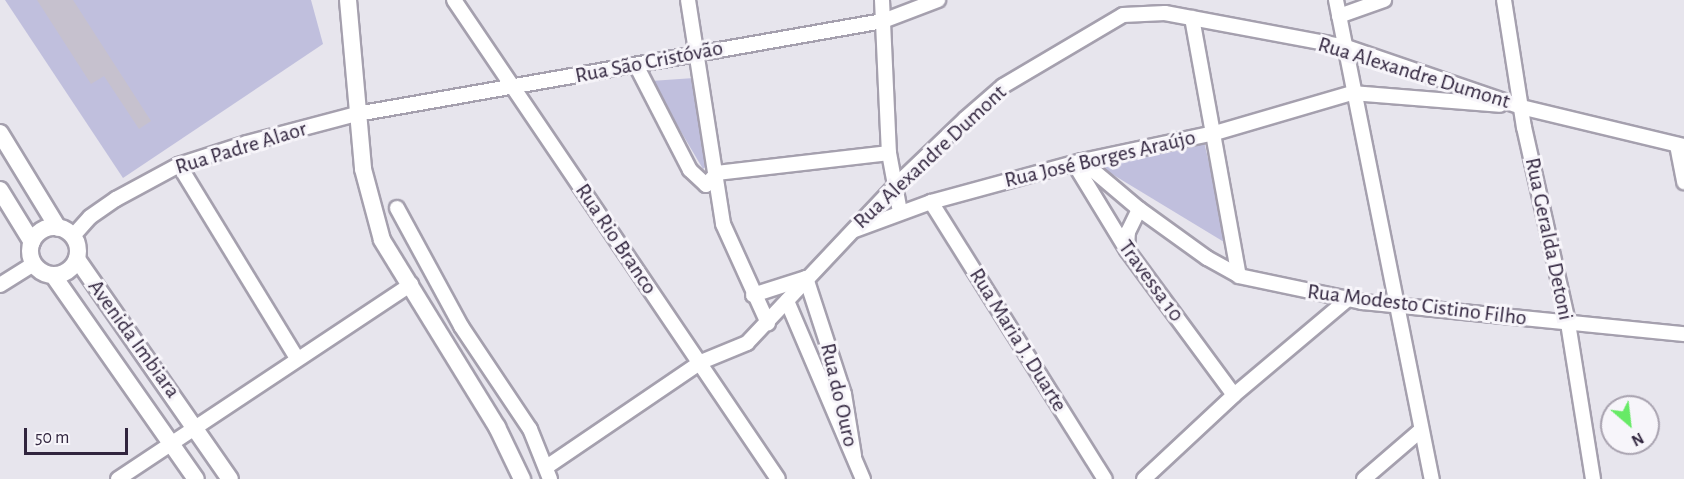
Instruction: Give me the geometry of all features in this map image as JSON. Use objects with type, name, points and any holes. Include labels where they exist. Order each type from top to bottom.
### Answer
[{"type":"main road","points":[[348,0],[357,114],[370,203],[382,240],[497,426],[522,479]]},
{"type":"main road","points":[[0,133],[65,232],[77,259],[68,271],[53,275],[34,264],[32,242],[0,190]]},
{"type":"main road","points":[[32,242],[42,231],[65,232]]},
{"type":"main road","name":"Avenida Imbiara","points":[[77,259],[197,427],[230,479]]},
{"type":"main road","name":"Avenida Imbiara","points":[[53,275],[173,443],[196,479]]},
{"type":"street","name":"Rua Rio Branco","points":[[454,0],[778,479]]},
{"type":"street","points":[[688,0],[717,173],[723,224],[753,295],[768,323]]},
{"type":"street","points":[[882,0],[889,153],[900,212]]},
{"type":"street","name":"Rua São Cristóvão","points":[[357,114],[637,67],[696,51],[883,21],[938,0]]},
{"type":"street","points":[[1336,0],[1346,47],[1352,93],[1431,479]]},
{"type":"street","points":[[1339,16],[1384,0]]},
{"type":"street","name":"Rua Geralda Detoni","points":[[1504,0],[1521,107],[1568,322],[1593,479]]},
{"type":"street","name":"Rua Alexandre Dumont","points":[[549,472],[701,362],[747,343],[895,186],[1003,86],[1101,24],[1143,11],[1346,47],[1521,107],[1681,146]]},
{"type":"street","points":[[1191,18],[1215,133],[1239,276]]},
{"type":"street","points":[[637,67],[690,170],[706,185],[717,173],[889,153]]},
{"type":"street","points":[[1352,93],[1521,107]]},
{"type":"street","name":"Rua José Borges Araújo","points":[[850,232],[931,202],[1078,162],[1215,133],[1352,93]]},
{"type":"street","name":"Rua Padre Alaor","points":[[65,232],[116,199],[179,165],[357,114]]},
{"type":"street","points":[[1681,146],[1684,182]]},
{"type":"street","name":"Rua Modesto Cistino Filho","points":[[1078,162],[1207,258],[1239,276],[1348,299],[1684,334]]},
{"type":"street","name":"Travessa 10","points":[[1078,162],[1127,250],[1234,395]]},
{"type":"street","points":[[179,165],[297,358]]},
{"type":"street","name":"Rua Maria J. Duarte","points":[[931,202],[1105,479]]},
{"type":"street","points":[[398,208],[461,326],[530,429],[549,472]]},
{"type":"street","points":[[1127,250],[1128,232],[1139,209]]},
{"type":"street","points":[[0,285],[34,264]]},
{"type":"street","points":[[753,295],[806,278]]},
{"type":"street","name":"Rua do Ouro","points":[[806,278],[844,394],[854,456]]},
{"type":"street","points":[[118,479],[411,284]]},
{"type":"street","points":[[1144,479],[1234,395],[1348,299]]},
{"type":"street","name":"Rua do Ouro","points":[[787,301],[854,456]]},
{"type":"street","points":[[1364,479],[1420,430]]},
{"type":"street","points":[[854,456],[863,479]]},
{"type":"shaded area","points":[[5,0],[311,0],[323,44],[123,178]]},
{"type":"shaded area","points":[[694,78],[708,165],[703,169],[651,81]]},
{"type":"shaded area","points":[[1204,142],[1229,245],[1097,165]]},
{"type":"building","points":[[37,0],[73,0],[151,121],[139,129],[104,76],[91,84]]}]
